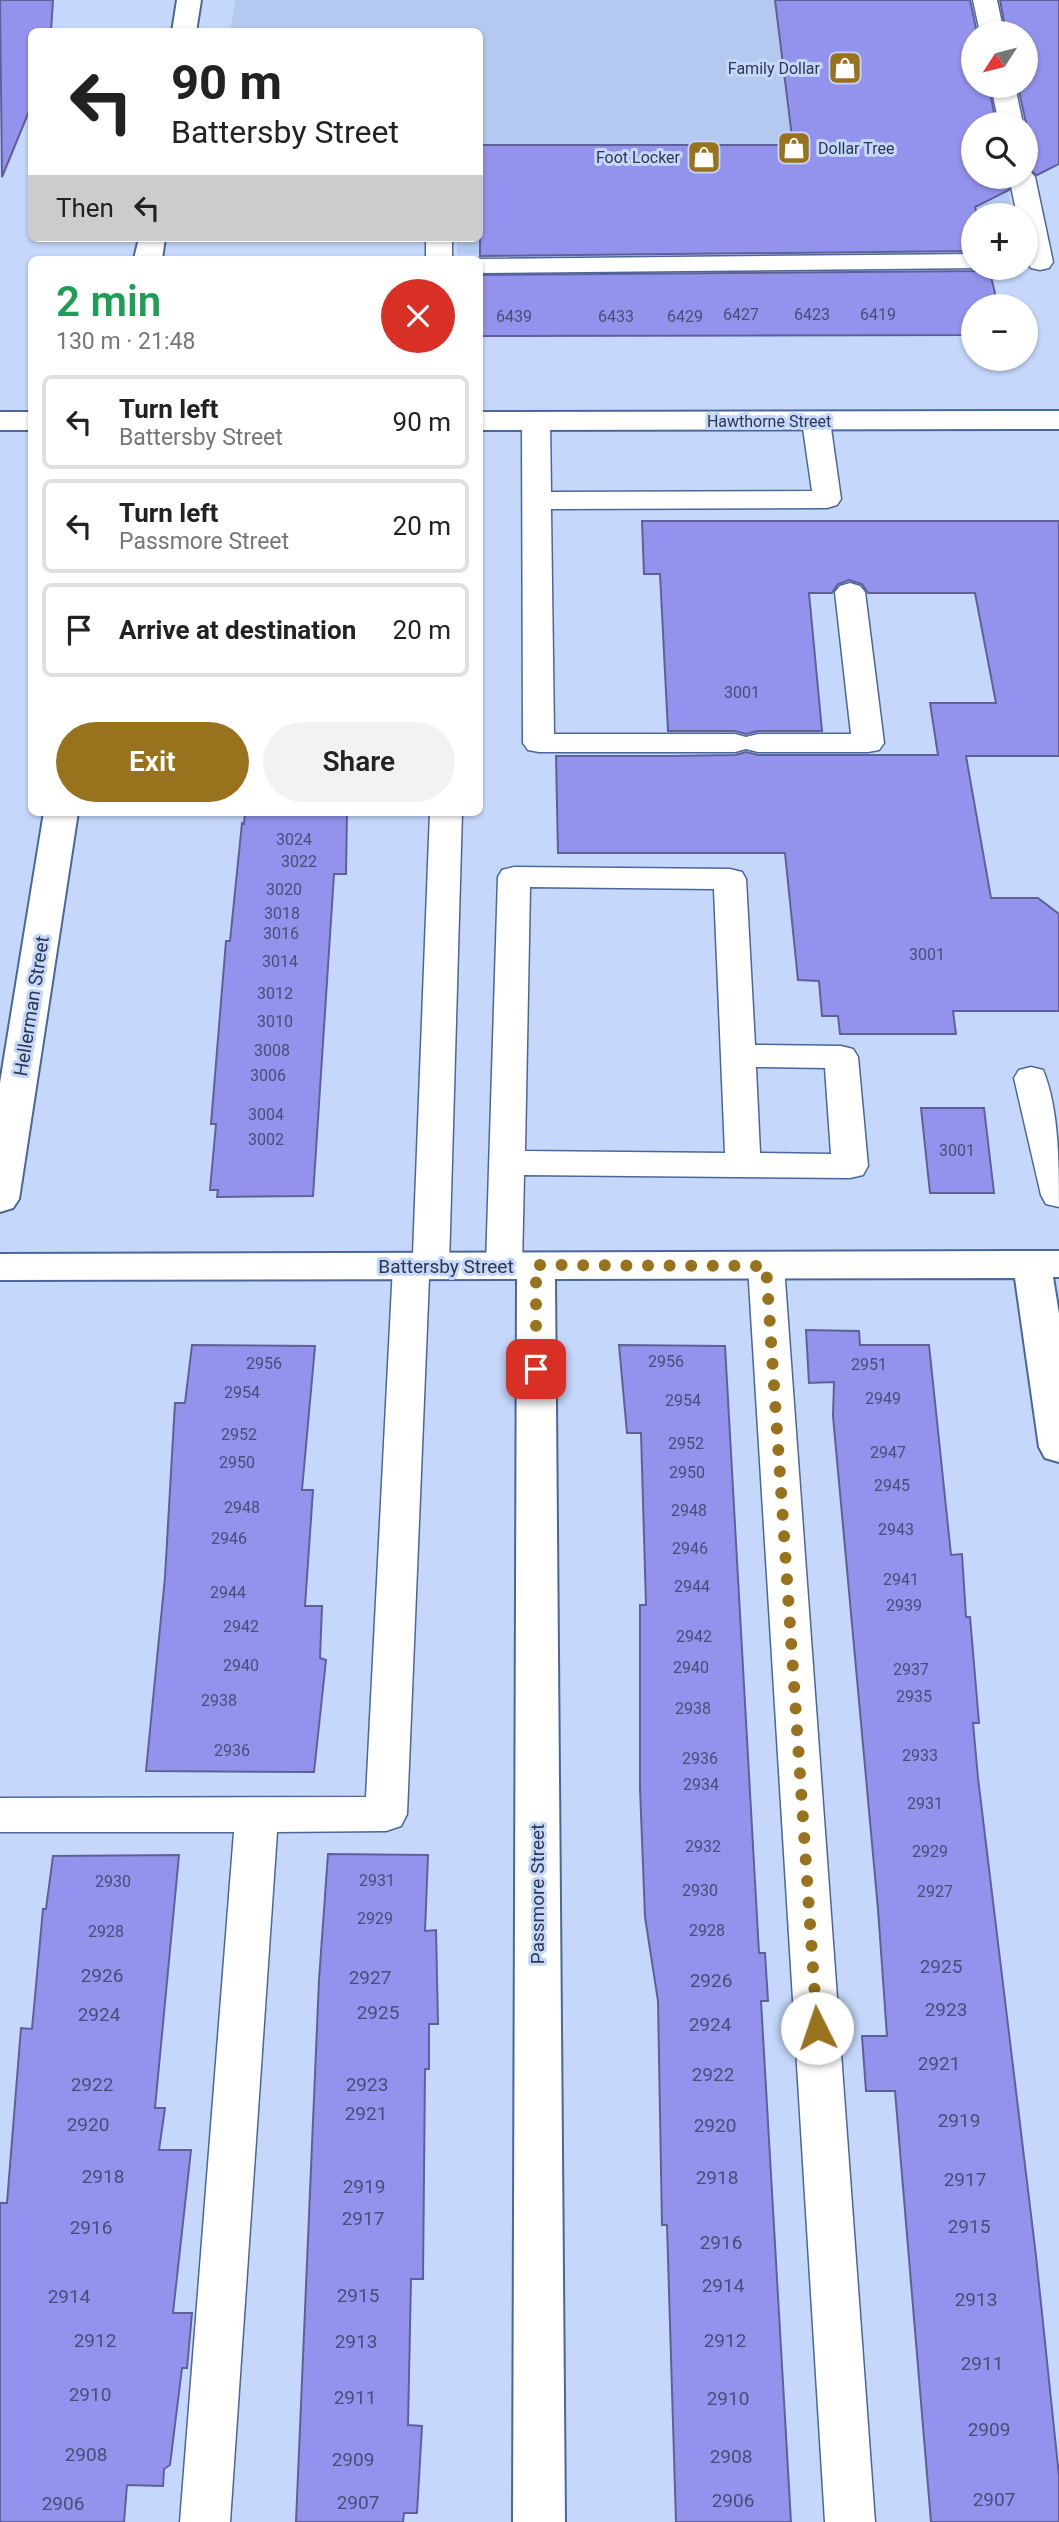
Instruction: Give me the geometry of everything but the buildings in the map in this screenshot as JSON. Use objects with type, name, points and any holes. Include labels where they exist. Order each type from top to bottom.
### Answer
[{"type":"street","points":[[185,28],[189,0]]},
{"type":"street","points":[[0,421],[28,421]]},
{"type":"street","name":"Hawthorne Street","points":[[483,421],[1059,421]]},
{"type":"street","name":"Hellerman Street","points":[[0,1199],[60,816]]},
{"type":"street","points":[[1045,1264],[1059,1447]]},
{"type":"street","name":"Battersby Street","points":[[0,1267],[1045,1264]]},
{"type":"street","name":"Passmore Street","points":[[520,1266],[539,2522]]},
{"type":"lane","points":[[985,0],[989,21]]},
{"type":"lane","points":[[1025,189],[1042,262]]},
{"type":"lane","points":[[483,265],[961,262]]},
{"type":"lane","points":[[536,421],[539,743],[868,743],[850,592]]},
{"type":"lane","points":[[536,500],[827,499],[816,421]]},
{"type":"lane","points":[[0,1815],[386,1814],[421,1266],[446,816]]},
{"type":"lane","points":[[520,1266],[507,1163],[514,877],[730,879],[743,1165]]},
{"type":"lane","points":[[507,1163],[850,1166],[841,1057],[738,1056]]},
{"type":"lane","points":[[1031,1078],[1059,1195]]},
{"type":"lane","points":[[766,1266],[850,2522]]},
{"type":"lane","points":[[205,2522],[257,1814]]},
{"type":"shaded area","points":[[235,0],[968,0],[972,21],[961,21],[961,98],[989,98],[991,112],[961,112],[961,189],[1008,189],[1010,203],[961,203],[961,252],[457,254],[457,242],[483,242],[483,28],[231,28]]},
{"type":"place","name":"Family Dollar","points":[[845,68]]},
{"type":"place","name":"Dollar Tree","points":[[794,148]]},
{"type":"place","name":"Foot Locker","points":[[704,157]]},
{"type":"route","points":[[536,1369],[536,1265],[766,1266],[817,2028]]}]
